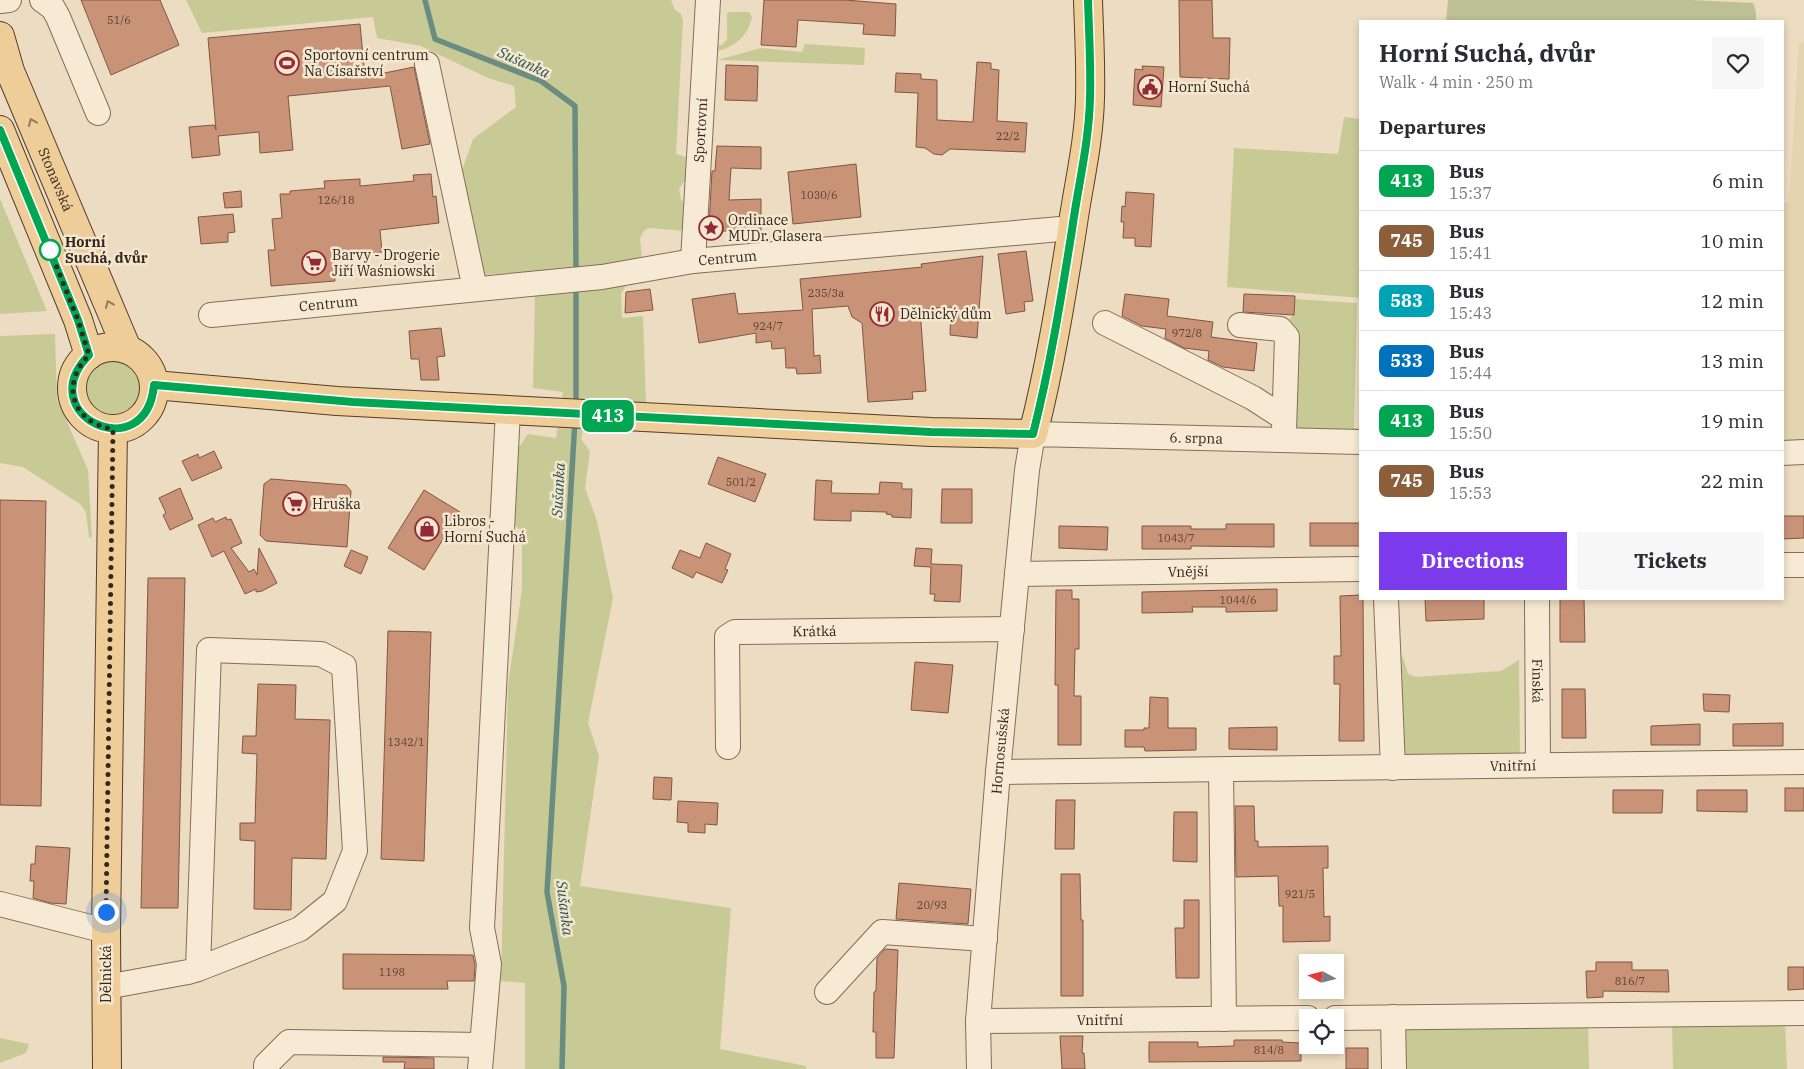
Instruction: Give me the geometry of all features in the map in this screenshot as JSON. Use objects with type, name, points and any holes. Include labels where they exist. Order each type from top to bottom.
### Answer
[{"type":"main road","points":[[154,385],[337,402],[931,432],[1033,434],[1044,393],[1063,293],[1086,148],[1090,98],[1088,0]]},
{"type":"main road","name":"Stonavská","points":[[0,36],[10,71],[127,350]]},
{"type":"main road","points":[[0,130],[78,320],[89,355]]},
{"type":"main road","points":[[107,347],[118,347],[127,350],[143,360],[152,376],[154,385],[152,398],[147,410],[138,420],[126,426],[113,429],[101,427],[89,421],[80,412],[74,401],[72,388],[74,375],[80,364],[89,355],[107,347]]},
{"type":"main road","name":"Dělnická","points":[[107,1069],[106,931],[113,429]]},
{"type":"street","points":[[0,1],[9,0]]},
{"type":"street","name":"Sportovní","points":[[693,261],[708,0]]},
{"type":"street","points":[[46,1],[58,17],[98,113]]},
{"type":"street","points":[[427,64],[475,289]]},
{"type":"street","name":"Centrum","points":[[211,314],[602,277],[693,261],[1072,228]]},
{"type":"street","points":[[1105,323],[1253,398],[1284,429]]},
{"type":"street","points":[[1240,324],[1280,330],[1287,337],[1284,429]]},
{"type":"street","points":[[480,1069],[490,964],[482,928],[508,410]]},
{"type":"street","name":"6. srpna","points":[[1033,434],[1284,429],[1359,442]]},
{"type":"street","name":"Hornosušská","points":[[979,1069],[978,1021],[998,772],[1027,470],[1033,434]]},
{"type":"street","points":[[1784,453],[1804,452]]},
{"type":"street","points":[[1784,565],[1804,565]]},
{"type":"street","name":"Vnější","points":[[1017,574],[1359,569]]},
{"type":"street","points":[[1386,600],[1393,768]]},
{"type":"street","name":"Finská","points":[[1537,600],[1538,765]]},
{"type":"street","name":"Krátká","points":[[728,747],[727,637],[735,632],[1012,629]]},
{"type":"street","points":[[106,987],[198,969],[300,929],[336,901],[355,851],[344,666],[321,654],[209,650],[198,969]]},
{"type":"street","name":"Vnitřní","points":[[998,772],[1804,762]]},
{"type":"street","points":[[1221,770],[1224,1019]]},
{"type":"street","points":[[0,904],[106,931]]},
{"type":"street","points":[[827,992],[882,932],[985,939]]},
{"type":"street","points":[[1344,1018],[1804,1013]]},
{"type":"street","points":[[1393,1017],[1394,1069]]},
{"type":"street","name":"Vnitřní","points":[[978,1021],[1299,1018]]},
{"type":"street","points":[[266,1069],[266,1066],[289,1042],[482,1045]]},
{"type":"shaded area","points":[[1804,41],[1804,440],[1784,441],[1784,203],[1789,202],[1799,44]]},
{"type":"green space","points":[[186,0],[671,0],[675,10],[681,14],[683,21],[676,154],[686,157],[685,181],[679,188],[681,200],[685,203],[684,231],[649,228],[644,231],[640,238],[642,258],[621,294],[622,318],[643,316],[646,404],[591,398],[581,439],[590,451],[585,488],[597,521],[613,598],[588,723],[599,756],[580,886],[731,908],[720,1049],[806,1066],[806,1069],[525,1069],[525,983],[501,981],[508,684],[522,590],[522,531],[496,510],[513,456],[528,434],[556,438],[563,392],[533,388],[535,296],[569,290],[569,270],[479,275],[461,173],[473,139],[516,107],[514,86],[488,78],[421,46],[377,38],[373,17],[202,33]]},
{"type":"green space","points":[[1448,0],[1690,0],[1753,3],[1756,12],[1756,20],[1446,20]]},
{"type":"green space","points":[[730,12],[749,12],[752,17],[750,24],[748,30],[736,43],[718,51],[719,45],[722,45],[727,39],[727,14]]},
{"type":"green space","points":[[805,44],[865,48],[864,65],[717,60],[761,48],[802,52]]},
{"type":"green space","points":[[1344,117],[1359,119],[1359,298],[1227,287],[1234,148],[1338,154]]},
{"type":"green space","points":[[0,199],[47,311],[0,314]]},
{"type":"green space","points":[[1295,299],[1357,303],[1354,428],[1359,429],[1358,434],[1299,432],[1293,425],[1289,319],[1294,315]]},
{"type":"green space","points":[[55,334],[57,399],[88,470],[92,537],[89,538],[86,512],[80,504],[23,467],[0,463],[0,336]]},
{"type":"green space","points":[[115,359],[126,361],[135,367],[141,376],[143,387],[141,398],[135,407],[126,413],[115,415],[104,413],[95,407],[89,398],[87,387],[89,376],[95,367],[104,361]]},
{"type":"green space","points":[[1395,657],[1403,657],[1408,674],[1416,677],[1501,671],[1519,660],[1520,758],[1407,762],[1400,754]]},
{"type":"green space","points":[[1785,1020],[1787,1069],[1673,1069],[1672,1021]]},
{"type":"green space","points":[[1588,1024],[1589,1069],[1406,1069],[1406,1026]]},
{"type":"green space","points":[[0,1038],[29,1044],[26,1053],[0,1063]]},
{"type":"building","points":[[81,0],[160,0],[179,45],[111,75]]},
{"type":"building","points":[[764,0],[845,0],[896,4],[895,36],[863,34],[864,24],[798,20],[796,47],[761,45]]},
{"type":"building","points":[[1179,0],[1212,0],[1213,38],[1230,38],[1229,79],[1180,77]]},
{"type":"building","points":[[360,24],[365,77],[414,67],[430,144],[402,149],[390,86],[288,96],[293,150],[260,153],[259,132],[218,136],[220,155],[192,158],[189,127],[214,125],[216,130],[208,38]]},
{"type":"building","points":[[977,62],[991,63],[991,69],[999,70],[997,121],[1027,123],[1025,152],[950,149],[942,155],[934,154],[925,148],[916,147],[918,93],[895,92],[896,73],[921,74],[921,79],[937,80],[937,120],[973,122]]},
{"type":"building","points":[[726,65],[758,66],[757,101],[725,100]]},
{"type":"building","points":[[1142,66],[1164,67],[1161,107],[1133,105],[1135,69],[1143,70]]},
{"type":"building","points":[[717,146],[761,147],[761,169],[731,168],[729,200],[761,199],[761,231],[715,231],[709,226],[712,171],[715,171]]},
{"type":"building","points":[[856,164],[861,217],[793,224],[788,172]]},
{"type":"building","points":[[431,174],[433,197],[436,196],[439,223],[380,230],[382,252],[334,257],[335,281],[271,286],[268,250],[275,250],[272,219],[282,218],[280,194],[290,194],[290,191],[325,188],[324,181],[360,179],[360,186],[414,181],[413,175]]},
{"type":"building","points":[[241,191],[242,207],[225,208],[223,193]]},
{"type":"building","points":[[1126,192],[1154,194],[1151,247],[1135,246],[1135,238],[1123,238],[1122,206],[1125,207]]},
{"type":"building","points":[[233,214],[235,232],[228,233],[228,242],[201,244],[198,217]]},
{"type":"building","points":[[1026,251],[1033,301],[1024,302],[1025,311],[1006,314],[998,254]]},
{"type":"building","points":[[983,256],[977,338],[950,335],[951,307],[920,309],[926,391],[912,392],[913,399],[868,402],[862,323],[852,317],[848,306],[812,309],[814,356],[820,355],[821,373],[797,374],[796,368],[786,368],[785,348],[772,349],[771,341],[756,343],[756,333],[699,343],[692,299],[735,293],[738,314],[803,310],[800,279],[922,267],[921,264]]},
{"type":"building","points":[[650,289],[653,310],[625,313],[626,292]]},
{"type":"building","points":[[1125,294],[1169,299],[1167,316],[1213,322],[1211,337],[1257,343],[1254,371],[1223,367],[1208,360],[1209,351],[1184,348],[1165,338],[1166,329],[1142,326],[1122,316]]},
{"type":"building","points":[[1244,294],[1295,296],[1294,315],[1243,312]]},
{"type":"building","points":[[441,328],[445,356],[437,357],[439,380],[421,380],[419,359],[411,359],[409,331]]},
{"type":"building","points":[[214,451],[222,468],[192,481],[182,461],[198,454],[199,458]]},
{"type":"building","points":[[718,457],[766,474],[755,502],[708,484]]},
{"type":"building","points":[[271,479],[346,485],[351,491],[347,547],[266,541],[260,535],[264,484]]},
{"type":"building","points":[[816,480],[832,481],[831,493],[879,494],[880,482],[902,483],[902,489],[912,489],[911,518],[892,517],[892,515],[886,514],[887,512],[851,511],[851,521],[814,520]]},
{"type":"building","points":[[180,488],[193,519],[170,530],[163,515],[166,513],[159,498]]},
{"type":"building","points":[[942,489],[972,489],[972,523],[941,523]]},
{"type":"building","points":[[424,490],[460,512],[424,570],[388,548]]},
{"type":"building","points":[[0,500],[46,501],[41,806],[0,805]]},
{"type":"building","points":[[1784,516],[1804,516],[1804,538],[1784,539]]},
{"type":"building","points":[[226,517],[227,520],[231,519],[242,543],[231,548],[249,572],[254,569],[257,575],[259,548],[277,583],[262,591],[256,592],[256,589],[245,594],[224,551],[212,557],[198,525],[213,518],[215,522]]},
{"type":"building","points":[[1310,523],[1359,523],[1359,546],[1310,546]]},
{"type":"building","points":[[1226,524],[1274,524],[1274,547],[1191,546],[1191,549],[1142,549],[1142,526],[1191,526],[1191,529],[1226,529]]},
{"type":"building","points":[[1059,526],[1108,527],[1107,550],[1059,548]]},
{"type":"building","points":[[706,543],[731,554],[725,569],[728,570],[722,583],[696,572],[693,578],[672,568],[680,550],[700,558]]},
{"type":"building","points":[[916,548],[932,549],[931,564],[962,565],[960,602],[934,601],[935,594],[930,594],[931,567],[914,566]]},
{"type":"building","points":[[351,550],[368,557],[361,574],[344,566]]},
{"type":"building","points":[[148,578],[185,578],[178,908],[141,908]]},
{"type":"building","points":[[1277,589],[1277,611],[1226,612],[1226,607],[1192,607],[1193,612],[1142,613],[1142,592]]},
{"type":"building","points":[[1056,590],[1072,590],[1072,599],[1079,599],[1079,649],[1075,649],[1074,696],[1081,696],[1081,745],[1058,745],[1058,685],[1055,685]]},
{"type":"building","points":[[1359,595],[1359,600],[1363,600],[1364,741],[1339,741],[1340,684],[1334,684],[1334,656],[1341,656],[1340,596]]},
{"type":"building","points":[[1425,600],[1484,600],[1484,619],[1426,621]]},
{"type":"building","points":[[1560,600],[1584,600],[1585,642],[1560,642]]},
{"type":"building","points":[[388,631],[431,632],[424,861],[381,859]]},
{"type":"building","points":[[915,662],[953,665],[948,713],[911,710]]},
{"type":"building","points":[[258,684],[296,685],[295,719],[330,720],[326,859],[292,858],[291,910],[254,909],[255,841],[240,840],[240,823],[255,823],[257,754],[242,753],[243,736],[256,736]]},
{"type":"building","points":[[1562,689],[1585,689],[1586,738],[1562,738]]},
{"type":"building","points":[[1703,694],[1730,695],[1729,712],[1704,711]]},
{"type":"building","points":[[1150,697],[1168,698],[1168,728],[1196,728],[1196,750],[1145,751],[1144,747],[1125,747],[1125,730],[1144,730],[1144,728],[1149,728]]},
{"type":"building","points":[[1783,723],[1783,746],[1733,746],[1733,724]]},
{"type":"building","points":[[1700,724],[1700,745],[1651,745],[1651,726]]},
{"type":"building","points":[[1277,727],[1277,750],[1229,749],[1229,728]]},
{"type":"building","points":[[654,777],[672,778],[671,800],[653,799]]},
{"type":"building","points":[[1785,788],[1804,788],[1804,811],[1785,811]]},
{"type":"building","points":[[1613,790],[1663,790],[1662,813],[1613,813]]},
{"type":"building","points":[[1697,790],[1747,790],[1747,812],[1697,811]]},
{"type":"building","points":[[1056,800],[1075,800],[1074,849],[1055,849]]},
{"type":"building","points":[[678,801],[718,803],[717,825],[705,824],[705,833],[688,832],[688,823],[677,822]]},
{"type":"building","points":[[1235,806],[1254,806],[1255,841],[1258,841],[1258,847],[1328,846],[1328,868],[1323,868],[1324,917],[1330,916],[1330,941],[1283,942],[1283,906],[1279,906],[1278,876],[1236,877]]},
{"type":"building","points":[[1174,812],[1197,812],[1197,862],[1173,861]]},
{"type":"building","points":[[36,846],[70,848],[66,904],[50,903],[33,898],[34,881],[30,881],[31,864],[35,864]]},
{"type":"building","points":[[1061,874],[1080,874],[1081,920],[1083,920],[1083,996],[1061,996]]},
{"type":"building","points":[[899,883],[971,889],[968,924],[896,919]]},
{"type":"building","points":[[1184,900],[1199,900],[1199,978],[1176,978],[1175,928],[1184,928]]},
{"type":"building","points":[[885,949],[898,950],[894,1058],[876,1058],[876,1032],[873,1032],[874,992],[876,991],[877,958]]},
{"type":"building","points":[[343,954],[473,955],[475,965],[474,981],[447,981],[448,989],[343,989]]},
{"type":"building","points":[[1596,962],[1632,962],[1632,970],[1668,970],[1669,992],[1603,991],[1603,997],[1587,998],[1586,971],[1596,971]]},
{"type":"building","points":[[1788,967],[1804,967],[1804,989],[1788,990]]},
{"type":"building","points":[[1060,1036],[1083,1036],[1082,1053],[1084,1053],[1085,1069],[1062,1069]]},
{"type":"building","points":[[1234,1040],[1282,1040],[1282,1042],[1299,1043],[1301,1061],[1149,1062],[1149,1042],[1198,1042],[1198,1047],[1234,1046]]},
{"type":"building","points":[[1346,1048],[1368,1048],[1368,1069],[1346,1069]]},
{"type":"building","points":[[383,1057],[434,1058],[434,1069],[404,1069],[405,1062],[383,1062]]},
{"type":"waterway","name":"Sušanka","points":[[425,0],[435,39],[541,81],[575,106],[576,273]]},
{"type":"waterway","name":"Sušanka","points":[[576,285],[576,406]]},
{"type":"waterway","name":"Sušanka","points":[[562,1069],[564,986],[547,892],[575,420]]},
{"type":"bus line","name":"413","points":[[0,130],[78,320],[89,355],[80,364],[74,375],[72,388],[74,401],[80,412],[89,421],[101,427],[113,429],[126,426],[138,420],[147,410],[152,398],[154,385],[337,402],[931,432],[1033,434],[1044,393],[1063,293],[1086,148],[1090,98],[1088,0]]},
{"type":"place","name":"Sportovní centrum Na Císařství","points":[[287,63]]},
{"type":"place","name":"Horní Suchá","points":[[1150,87]]},
{"type":"place","name":"Ordinace MUDr. Glasera","points":[[711,228]]},
{"type":"place","name":"Horní Suchá, dvůr","points":[[50,250]]},
{"type":"place","name":"Barvy - Drogerie Jiří Waśniowski","points":[[314,263]]},
{"type":"place","name":"Dělnický dům","points":[[882,314]]},
{"type":"place","name":"Hruška","points":[[295,504]]},
{"type":"place","name":"Libros - Horní Suchá","points":[[427,529]]},
{"type":"route","points":[[50,250],[78,320],[89,355],[80,364],[74,375],[72,388],[74,401],[80,412],[89,421],[101,427],[113,429],[106,912]]}]
